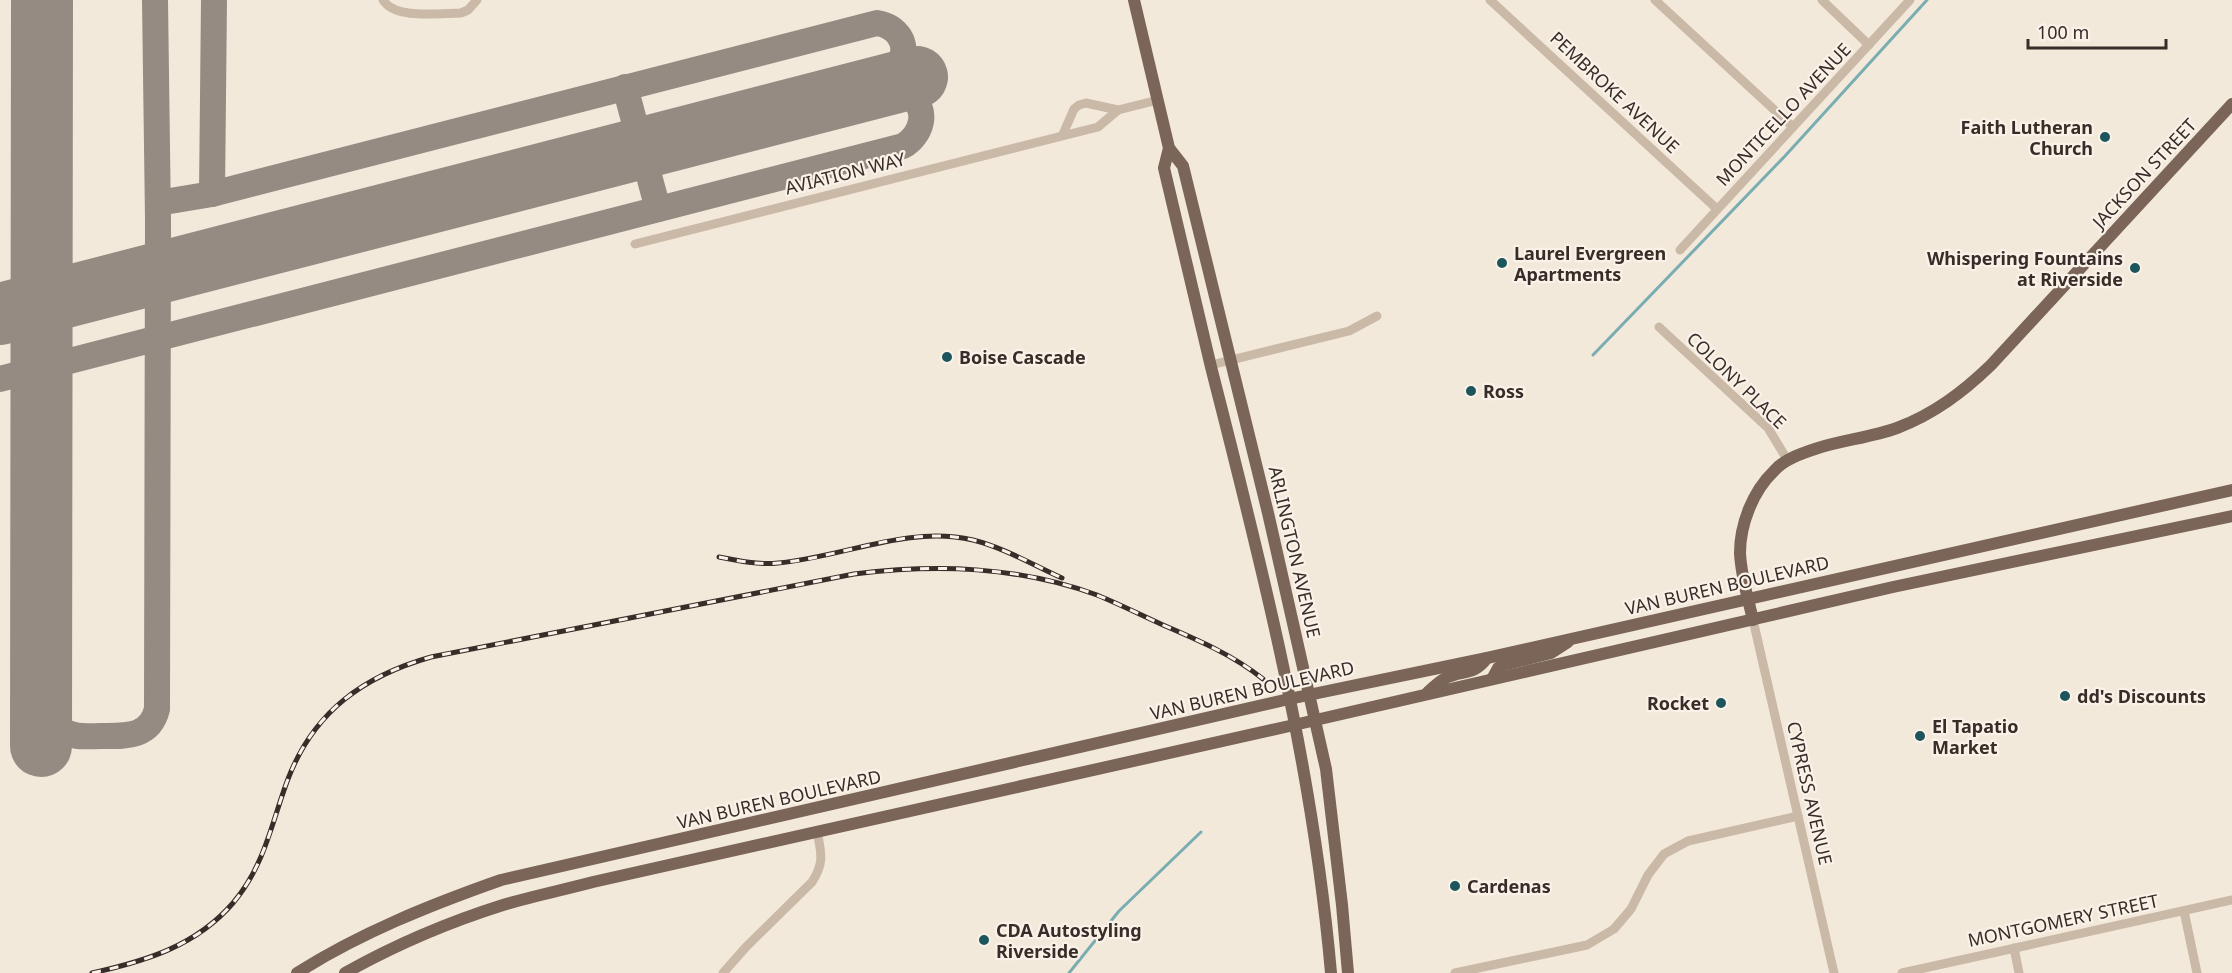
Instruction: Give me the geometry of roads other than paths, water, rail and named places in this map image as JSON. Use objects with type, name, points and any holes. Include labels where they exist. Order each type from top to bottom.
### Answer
[{"type":"main road","name":"ARLINGTON AVENUE","points":[[1134,0],[1169,148],[1183,166],[1310,695],[1329,793],[1348,973]]},
{"type":"main road","name":"JACKSON STREET","points":[[1753,620],[1740,551],[1747,514],[1759,490],[1774,470],[1818,448],[1879,434],[1901,426],[1934,411],[1969,386],[2232,104]]},
{"type":"main road","name":"ARLINGTON AVENUE","points":[[1169,148],[1164,168],[1250,517],[1306,780],[1331,973]]},
{"type":"main road","name":"VAN BUREN BOULEVARD","points":[[297,973],[319,958],[385,926],[444,900],[501,880],[1289,699],[1487,658],[2232,490]]},
{"type":"main road","points":[[345,973],[424,934],[505,905],[817,831],[1294,725],[1893,587],[2232,516]]},
{"type":"main road","points":[[2028,536],[2031,558]]},
{"type":"main road","points":[[1492,679],[1498,668],[1503,665],[1551,653],[1574,638]]},
{"type":"main road","points":[[1425,694],[1444,678],[1473,672],[1487,658]]},
{"type":"main road","points":[[1328,942],[1336,973]]},
{"type":"street","points":[[383,0],[390,9],[404,13],[461,12],[468,10],[477,0]]},
{"type":"street","name":"PEMBROKE AVENUE","points":[[1490,0],[1717,209]]},
{"type":"street","points":[[1655,0],[1793,127]]},
{"type":"street","points":[[1822,0],[1869,45]]},
{"type":"street","name":"MONTICELLO AVENUE","points":[[1680,250],[1910,0]]},
{"type":"street","name":"AVIATION WAY","points":[[1063,134],[1074,109],[1079,105],[1086,103],[1118,110],[1158,100]]},
{"type":"street","name":"AVIATION WAY","points":[[635,244],[1098,127],[1112,118],[1118,110]]},
{"type":"street","points":[[1211,364],[1349,331],[1377,316]]},
{"type":"street","name":"COLONY PLACE","points":[[1659,327],[1768,428],[1788,461]]},
{"type":"street","name":"CYPRESS AVENUE","points":[[1753,620],[1834,973]]},
{"type":"street","points":[[1455,973],[1587,945],[1614,929],[1631,909],[1648,875],[1664,854],[1688,841],[1798,816]]},
{"type":"street","points":[[723,973],[812,882],[819,871],[822,859],[817,831]]},
{"type":"street","name":"MONTGOMERY STREET","points":[[1902,973],[2232,900]]},
{"type":"street","points":[[2184,911],[2197,973]]},
{"type":"street","points":[[2014,948],[2019,973]]},
{"type":"waterway","points":[[1593,355],[1785,156],[1927,0]]},
{"type":"waterway","points":[[1069,973],[1119,911],[1201,832]]},
{"type":"railway","points":[[719,557],[756,563],[778,563],[803,560],[900,539],[948,536],[996,547],[1062,578]]},
{"type":"railway","points":[[92,973],[132,963],[169,950],[219,918],[244,889],[253,874],[266,844],[288,779],[312,734],[327,716],[363,686],[407,665],[431,657],[854,574],[946,569],[977,570],[1037,578],[1097,595],[1215,649],[1263,679]]},
{"type":"place","name":"Faith Lutheran Church","points":[[2105,137]]},
{"type":"place","name":"Laurel Evergreen Apartments","points":[[1502,263]]},
{"type":"place","name":"Whispering Fountains at Riverside","points":[[2135,268]]},
{"type":"place","name":"Boise Cascade","points":[[947,357]]},
{"type":"place","name":"Ross","points":[[1471,391]]},
{"type":"place","name":"dd's Discounts","points":[[2065,696]]},
{"type":"place","name":"Rocket","points":[[1721,703]]},
{"type":"place","name":"El Tapatio Market","points":[[1920,736]]},
{"type":"place","name":"Cardenas","points":[[1455,886]]},
{"type":"place","name":"CDA Autostyling Riverside","points":[[984,940]]}]
